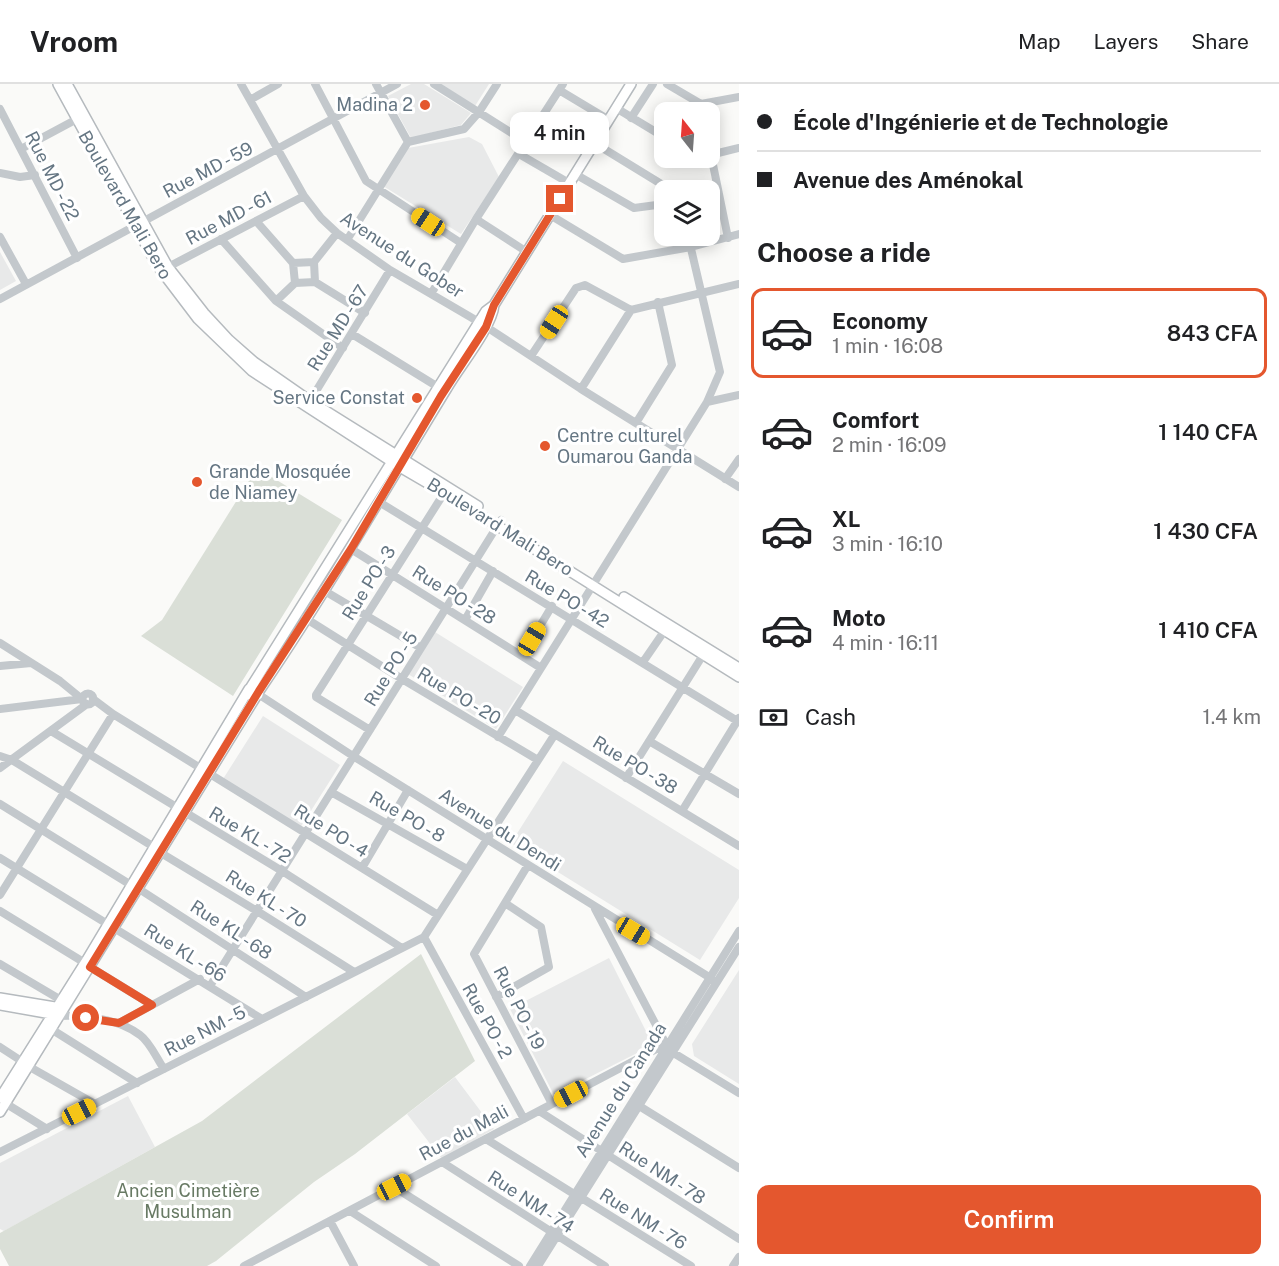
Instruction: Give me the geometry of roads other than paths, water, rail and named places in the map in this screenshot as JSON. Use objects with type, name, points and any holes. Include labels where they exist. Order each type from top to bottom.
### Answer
[{"type":"main road","name":"Boulevard Mali Bero","points":[[58,84],[77,119],[96,145]]},
{"type":"main road","name":"Boulevard Mali Bero","points":[[67,84],[96,145],[139,224],[159,269],[198,319],[252,371],[310,401],[398,461]]},
{"type":"main road","points":[[2,1104],[398,461],[442,384],[482,324],[486,311],[494,305],[528,252],[631,84]]},
{"type":"main road","name":"Boulevard Mali Bero","points":[[139,224],[168,267],[204,313],[229,340],[291,392],[398,461],[739,668]]},
{"type":"main road","points":[[254,693],[351,549],[379,502],[398,461]]},
{"type":"main road","name":"Boulevard Mali Bero","points":[[595,582],[739,677]]},
{"type":"main road","points":[[0,998],[60,1010]]},
{"type":"main road","points":[[0,1005],[60,1010]]},
{"type":"street","name":"Avenue du Gober","points":[[241,84],[304,196],[321,218],[337,233],[390,270],[482,324],[581,389],[739,487]]},
{"type":"street","points":[[250,100],[278,84]]},
{"type":"street","points":[[315,84],[366,181],[461,243]]},
{"type":"street","points":[[376,84],[408,142]]},
{"type":"street","name":"Rue MD - 59","points":[[0,299],[397,84]]},
{"type":"street","points":[[434,84],[526,142]]},
{"type":"street","points":[[347,240],[408,142],[464,129],[479,112],[497,84]]},
{"type":"street","points":[[632,118],[652,84]]},
{"type":"street","points":[[667,84],[701,104],[739,97]]},
{"type":"street","points":[[431,294],[561,87],[609,120]]},
{"type":"street","points":[[616,108],[654,131]]},
{"type":"street","name":"Rue MD - 22","points":[[0,109],[2,119],[21,149],[77,258]]},
{"type":"street","points":[[21,149],[77,119]]},
{"type":"street","points":[[596,144],[655,180]]},
{"type":"street","points":[[720,153],[739,148]]},
{"type":"street","points":[[519,153],[569,183]]},
{"type":"street","points":[[713,168],[728,237]]},
{"type":"street","points":[[0,173],[20,177],[34,175]]},
{"type":"street","points":[[575,174],[634,208],[654,205]]},
{"type":"street","name":"Rue MD - 61","points":[[168,267],[304,196]]},
{"type":"street","points":[[550,215],[623,259],[691,247],[739,234]]},
{"type":"street","points":[[476,219],[528,252]]},
{"type":"street","points":[[256,221],[293,263],[295,283]]},
{"type":"street","points":[[315,282],[314,262],[337,233]]},
{"type":"street","points":[[0,237],[26,284]]},
{"type":"street","points":[[221,239],[276,301],[342,348]]},
{"type":"street","points":[[498,737],[678,450],[707,402],[720,372],[691,247]]},
{"type":"street","points":[[293,263],[314,262]]},
{"type":"street","name":"Rue MD - 67","points":[[310,401],[390,270]]},
{"type":"street","points":[[276,301],[295,283],[315,282],[365,313]]},
{"type":"street","points":[[531,357],[576,288],[580,286],[585,285],[631,310]]},
{"type":"street","points":[[581,389],[631,310],[739,285]]},
{"type":"street","points":[[636,423],[672,365],[658,302]]},
{"type":"street","points":[[352,334],[442,384]]},
{"type":"street","points":[[707,402],[739,395]]},
{"type":"street","points":[[725,479],[739,459]]},
{"type":"street","name":"Rue PO - 3","points":[[370,730],[316,697],[316,694],[446,489]]},
{"type":"street","name":"Rue PO - 42","points":[[379,502],[738,720]]},
{"type":"street","name":"Rue PO - 5","points":[[210,986],[500,523]]},
{"type":"street","name":"Rue PO - 28","points":[[351,549],[541,668]]},
{"type":"street","points":[[465,620],[493,572]]},
{"type":"street","points":[[323,590],[421,648]]},
{"type":"street","points":[[522,656],[552,606]]},
{"type":"street","name":"Rue PO - 20","points":[[305,618],[538,760]]},
{"type":"street","points":[[643,662],[665,630]]},
{"type":"street","points":[[0,643],[86,700]]},
{"type":"street","points":[[626,778],[703,655]]},
{"type":"street","points":[[0,666],[32,663]]},
{"type":"street","points":[[60,681],[86,700]]},
{"type":"street","points":[[66,701],[68,688]]},
{"type":"street","name":"Avenue du Dendi","points":[[254,693],[595,908],[672,1052]]},
{"type":"street","points":[[0,709],[86,700]]},
{"type":"street","points":[[0,768],[77,711],[86,700]]},
{"type":"street","name":"Rue PO - 4","points":[[86,700],[206,770],[438,915]]},
{"type":"street","name":"Rue PO - 38","points":[[515,710],[682,811],[738,841]]},
{"type":"street","points":[[0,896],[113,714]]},
{"type":"street","points":[[682,811],[738,720]]},
{"type":"street","name":"Rue KL - 72","points":[[51,731],[282,871],[402,948]]},
{"type":"street","points":[[424,937],[555,735]]},
{"type":"street","points":[[650,741],[739,794]]},
{"type":"street","name":"Rue KL - 70","points":[[0,756],[12,759],[65,791],[354,972]]},
{"type":"street","points":[[362,868],[408,790]]},
{"type":"street","name":"Rue PO - 8","points":[[331,792],[467,869]]},
{"type":"street","name":"Rue KL - 68","points":[[0,804],[234,949],[306,997]]},
{"type":"street","name":"Rue KL - 66","points":[[0,858],[262,1019]]},
{"type":"street","name":"Rue PO - 19","points":[[528,865],[474,951],[552,1104]]},
{"type":"street","points":[[496,996],[549,967],[541,927],[505,903]]},
{"type":"street","points":[[595,908],[713,979]]},
{"type":"street","points":[[0,911],[152,1005]]},
{"type":"street","name":"Avenue du Canada","points":[[635,1103],[672,1052],[739,931]]},
{"type":"street","name":"Rue NM - 5","points":[[0,1152],[424,937]]},
{"type":"street","name":"Rue PO - 2","points":[[424,937],[524,1119]]},
{"type":"street","name":"Avenue du Canada","points":[[530,1266],[553,1234],[635,1103],[666,1044],[739,947]]},
{"type":"street","points":[[0,964],[60,1010],[119,1023],[142,1036],[164,1069]]},
{"type":"street","points":[[119,1023],[200,980]]},
{"type":"street","points":[[48,1028],[137,1083]]},
{"type":"street","name":"Rue du Mali","points":[[244,1266],[666,1044]]},
{"type":"street","points":[[0,1047],[95,1104]]},
{"type":"street","points":[[672,1052],[739,1093]]},
{"type":"street","points":[[635,1103],[739,1168]]},
{"type":"street","points":[[2,1104],[47,1129]]},
{"type":"street","name":"Rue NM - 78","points":[[539,1111],[739,1239]]},
{"type":"street","name":"Rue NM - 76","points":[[486,1139],[691,1266]]},
{"type":"street","name":"Rue NM - 74","points":[[442,1162],[604,1266]]},
{"type":"street","points":[[394,1187],[519,1266]]},
{"type":"street","points":[[350,1211],[436,1266]]},
{"type":"street","points":[[330,1221],[354,1266]]},
{"type":"street","name":"Avenue du Canada","points":[[538,1266],[553,1234]]},
{"type":"street","points":[[733,1266],[739,1257]]},
{"type":"street","points":[[256,1260],[266,1266]]},
{"type":"place","name":"Madina 2","points":[[425,105]]},
{"type":"place","name":"Service Constat","points":[[417,398]]},
{"type":"place","name":"Centre culturel Oumarou Ganda","points":[[545,446]]},
{"type":"place","name":"Grande Mosquée de Niamey","points":[[197,482]]},
{"type":"park label","name":"Ancien Cimetière Musulman","points":[[188,1201]]}]
